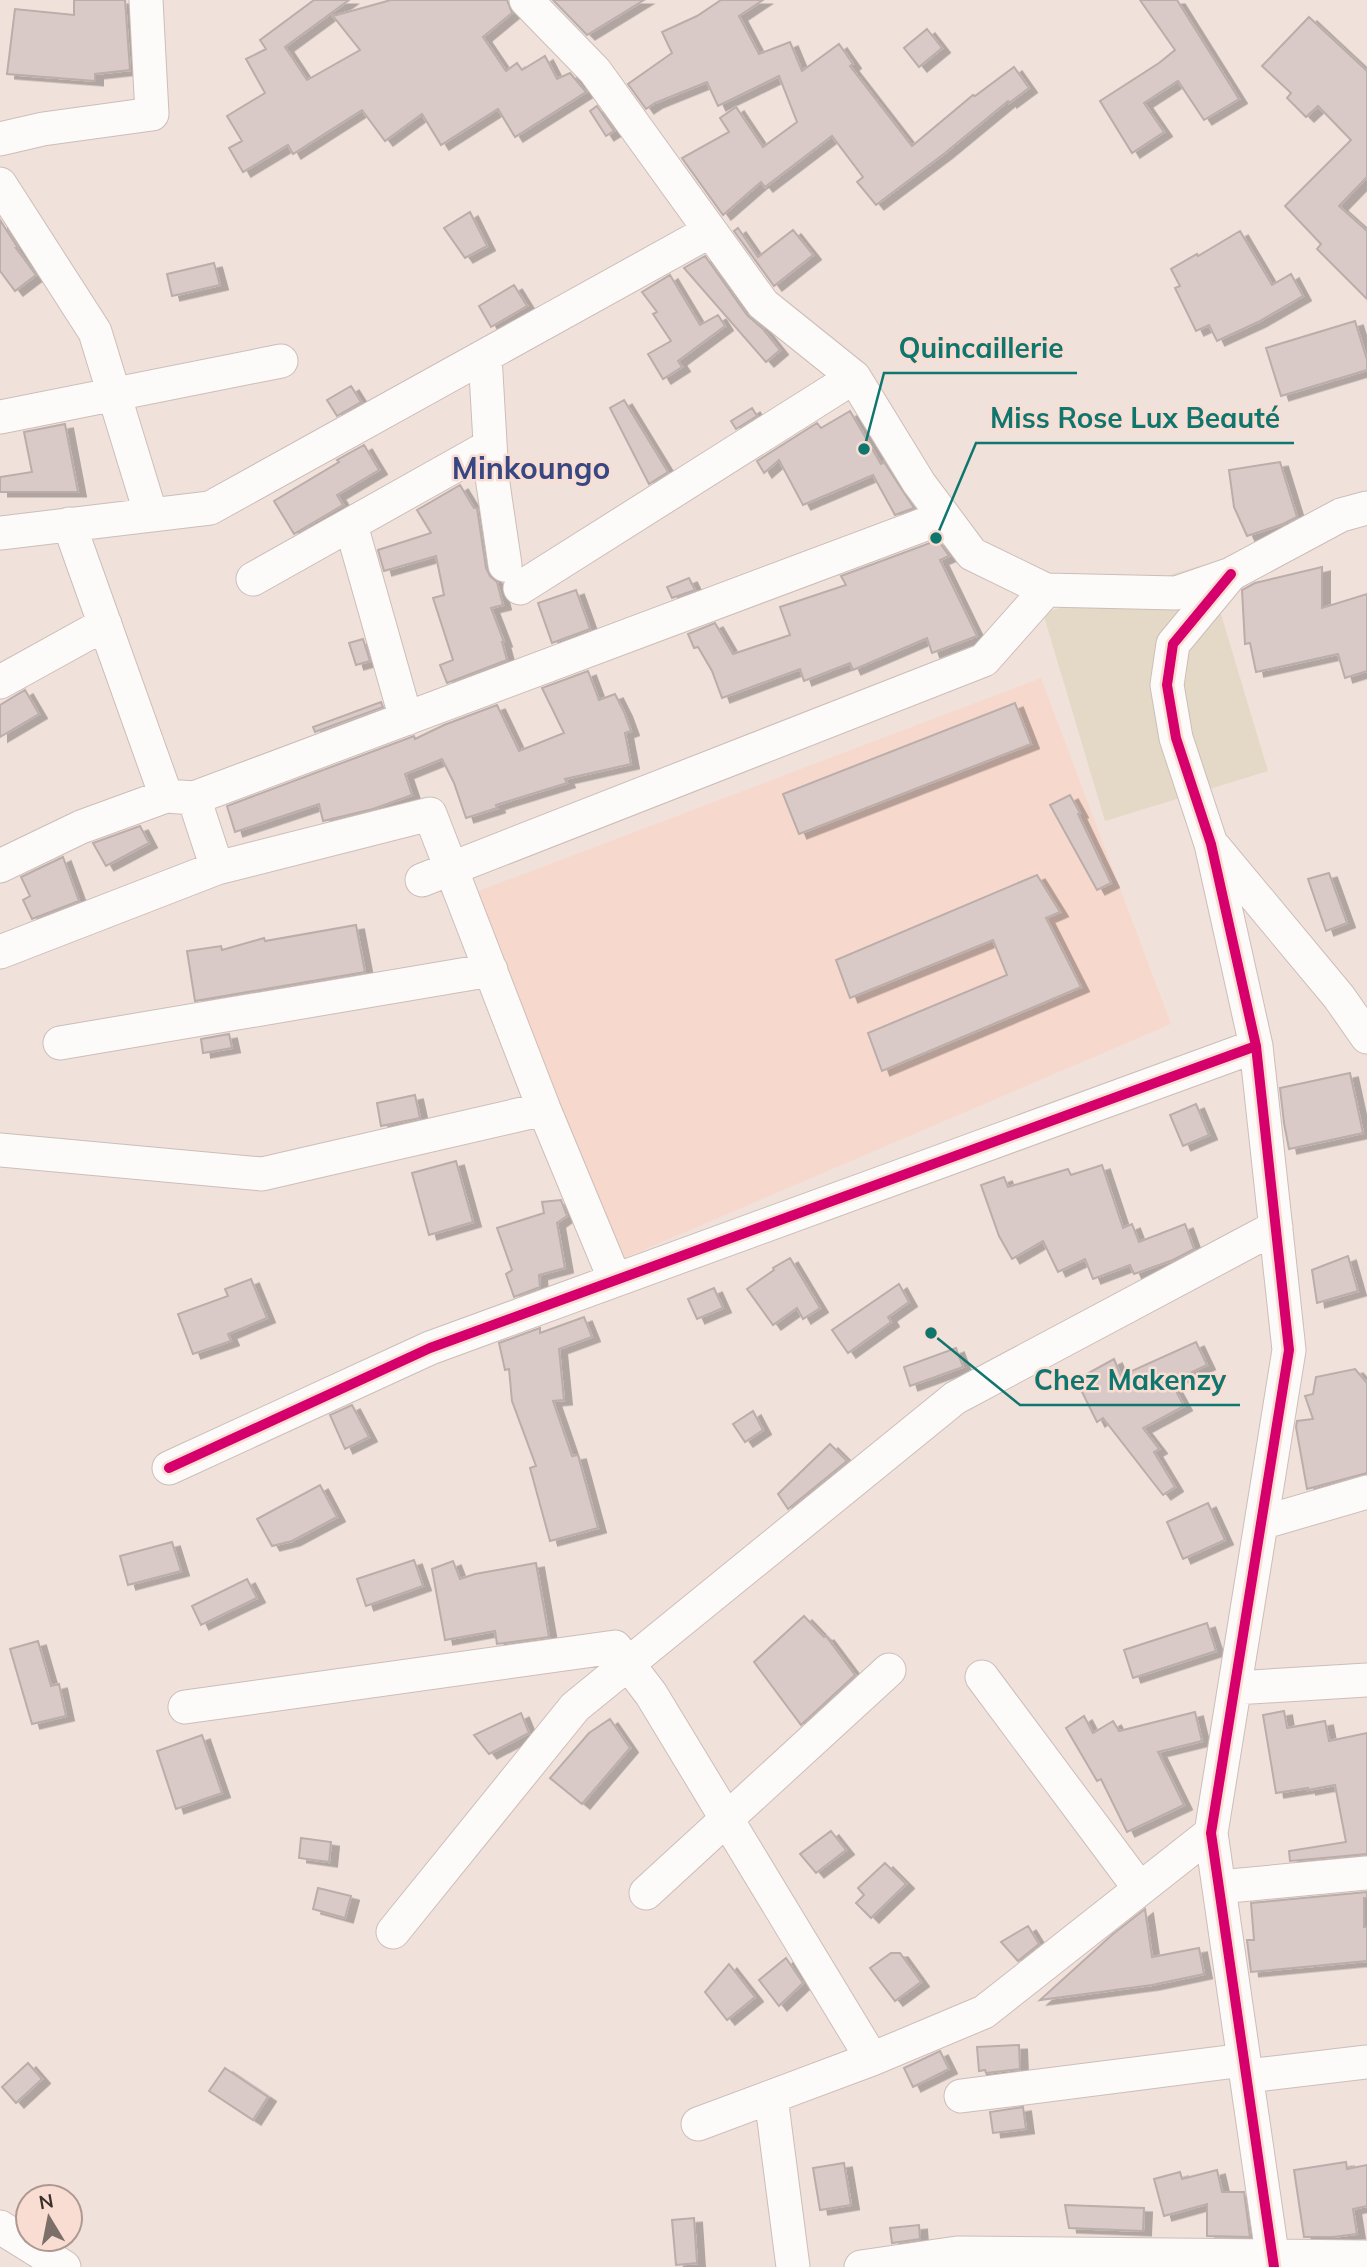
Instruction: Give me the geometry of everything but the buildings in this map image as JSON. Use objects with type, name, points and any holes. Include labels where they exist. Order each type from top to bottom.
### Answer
[{"type":"street","points":[[0,139],[43,129],[152,114],[146,0]]},
{"type":"street","points":[[526,0],[595,71],[763,304],[854,377],[919,483],[972,554],[1046,590],[1176,593],[1231,574],[1341,514],[1367,508]]},
{"type":"street","points":[[0,184],[95,332],[152,515]]},
{"type":"street","points":[[0,533],[210,508],[710,231]]},
{"type":"street","points":[[485,356],[492,477],[512,577],[854,377]]},
{"type":"street","points":[[0,417],[281,361]]},
{"type":"street","points":[[253,579],[490,446]]},
{"type":"street","points":[[0,866],[81,827],[180,797],[405,719],[944,517]]},
{"type":"street","points":[[69,524],[105,624],[180,797],[217,867]]},
{"type":"street","points":[[351,525],[405,719]]},
{"type":"street","points":[[1231,574],[1173,645],[1167,685],[1176,738],[1211,844],[1256,1046],[1289,1350],[1211,1833],[1273,2261]]},
{"type":"street","points":[[436,874],[984,660],[1046,590]]},
{"type":"street","points":[[0,682],[105,624]]},
{"type":"street","points":[[0,952],[217,867],[430,814],[436,874],[491,970],[544,1109],[615,1280]]},
{"type":"street","points":[[1211,844],[1339,997],[1367,1037]]},
{"type":"street","points":[[60,1043],[491,970]]},
{"type":"street","points":[[169,1468],[430,1348],[1256,1046]]},
{"type":"street","points":[[0,1150],[262,1174],[544,1109]]},
{"type":"street","points":[[393,1932],[575,1707],[955,1398],[1276,1227]]},
{"type":"street","points":[[1261,1523],[1367,1492]]},
{"type":"street","points":[[185,1707],[615,1647],[651,1694],[872,2059]]},
{"type":"street","points":[[646,1894],[889,1670]]},
{"type":"street","points":[[982,1677],[1140,1889]]},
{"type":"street","points":[[1235,1688],[1367,1680]]},
{"type":"street","points":[[698,2124],[872,2059],[984,2012],[1211,1833]]},
{"type":"street","points":[[1219,1886],[1367,1873]]},
{"type":"street","points":[[961,2096],[1245,2068],[1367,2062]]},
{"type":"street","points":[[771,2097],[793,2267]]},
{"type":"street","points":[[0,2227],[64,2267]]},
{"type":"street","points":[[867,2266],[957,2253],[1273,2261],[1367,2257]]},
{"type":"shaded area","points":[[1206,564],[1268,771],[1105,821],[1043,613]]},
{"type":"shaded area","points":[[1041,678],[1171,1024],[622,1259],[476,892]]},
{"type":"cycle path","points":[[1231,574],[1173,644],[1167,685],[1176,738],[1211,844],[1256,1046],[1289,1350],[1211,1833],[1274,2267]]},
{"type":"cycle path","points":[[169,1468],[430,1348],[1256,1046]]},
{"type":"place","name":"Quincaillerie","points":[[864,449]]},
{"type":"place","name":"Miss Rose Lux Beauté","points":[[936,538]]},
{"type":"place","name":"Chez Makenzy","points":[[931,1333]]},
{"type":"district","name":"Minkoungo","points":[[531,469]]}]
